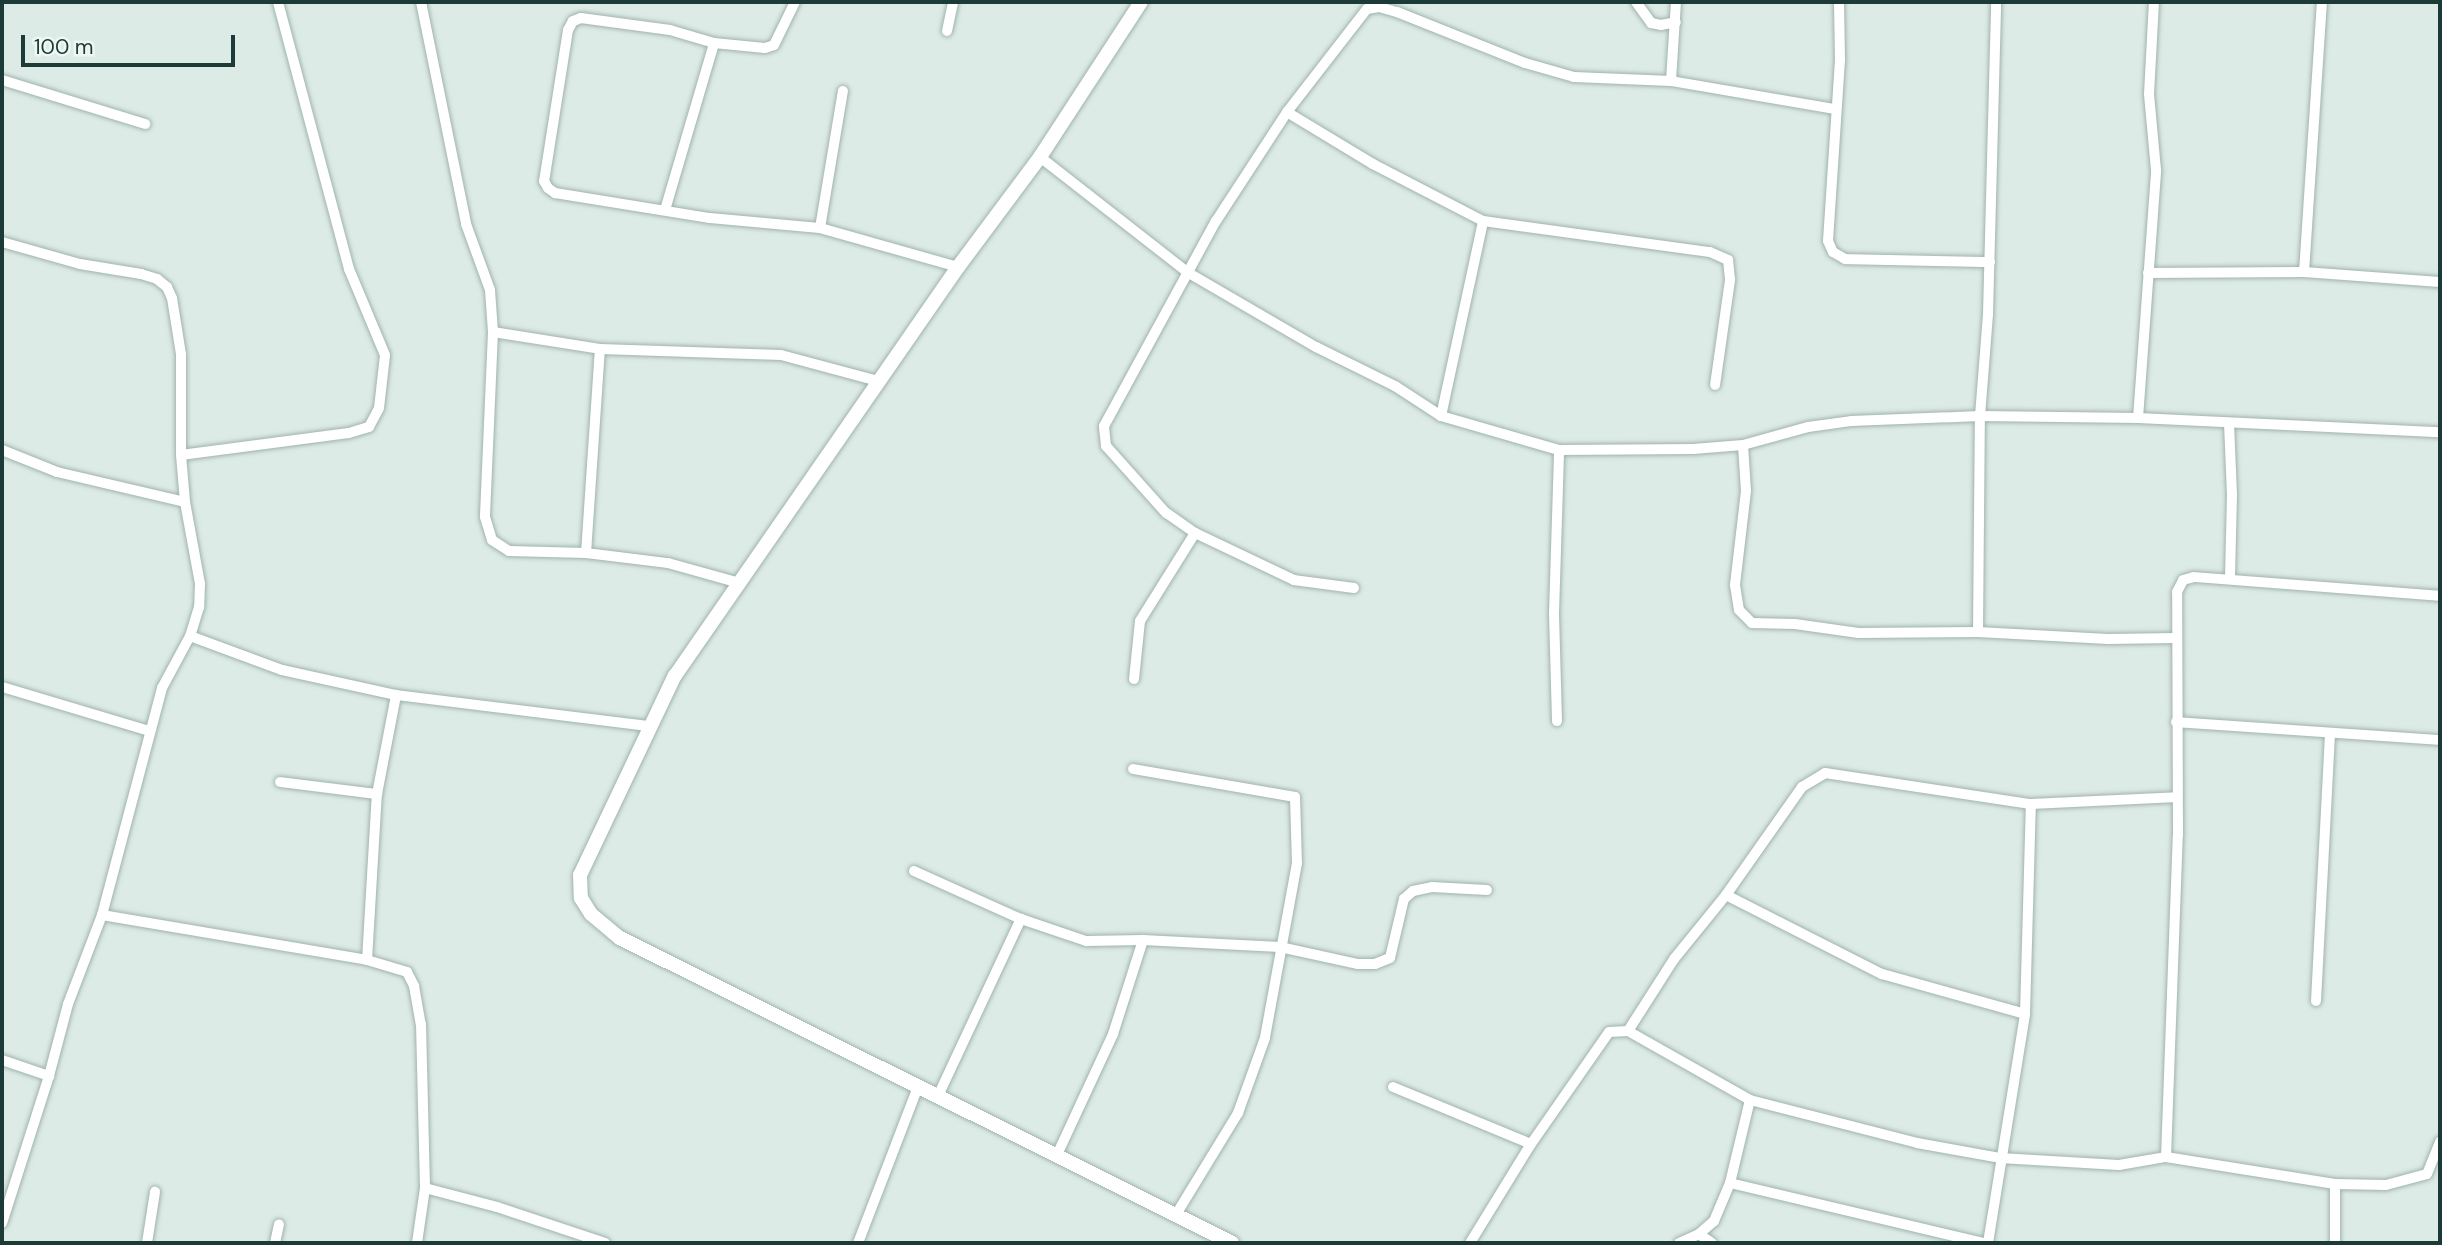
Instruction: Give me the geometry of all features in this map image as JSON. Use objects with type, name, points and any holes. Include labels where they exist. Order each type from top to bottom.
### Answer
[{"type":"street","points":[[181,455],[349,433],[369,427],[379,408],[385,355],[349,270],[278,2]]},
{"type":"street","points":[[421,2],[466,224],[490,290],[493,332],[485,517],[492,540],[509,551],[586,553],[668,563],[736,582]]},
{"type":"street","points":[[795,2],[774,45],[765,48],[714,43],[670,30],[581,18],[573,20],[568,30],[544,181],[548,188],[555,193],[762,225],[820,228],[958,267]]},
{"type":"street","points":[[947,31],[953,2]]},
{"type":"street","points":[[1141,2],[1040,157],[958,267],[736,582],[675,675],[580,875],[581,898],[591,914],[620,938],[1056,1157],[1177,1213],[1231,1243]]},
{"type":"street","points":[[1636,2],[1651,23],[1661,25],[1676,22]]},
{"type":"street","points":[[1671,81],[1676,2]]},
{"type":"street","points":[[1839,2],[1840,60],[1828,241],[1833,252],[1845,259],[1990,262]]},
{"type":"street","points":[[1978,632],[1980,416],[1990,262],[1996,2]]},
{"type":"street","points":[[2138,418],[2157,170],[2149,94],[2154,2]]},
{"type":"street","points":[[2304,272],[2322,2]]},
{"type":"street","points":[[1354,588],[1294,580],[1195,533],[1166,513],[1106,446],[1104,426],[1187,272],[1287,112],[1367,9],[1379,4],[1525,63],[1574,77],[1671,81],[1835,109]]},
{"type":"street","points":[[665,210],[714,43]]},
{"type":"street","points":[[2,80],[145,124]]},
{"type":"street","points":[[820,228],[843,91]]},
{"type":"street","points":[[1287,112],[1373,164],[1483,221],[1710,252],[1728,260],[1730,279],[1715,384]]},
{"type":"street","points":[[1040,157],[1187,272],[1316,347],[1395,386],[1441,416],[1559,450],[1693,449],[1743,445],[1808,427],[1851,421],[1980,416],[2138,418],[2440,432]]},
{"type":"street","points":[[1441,416],[1483,221]]},
{"type":"street","points":[[2,243],[80,264],[141,274],[157,279],[167,287],[172,298],[181,354],[181,455],[200,584],[199,607],[190,636],[169,672],[150,731],[102,915],[68,1004],[49,1076],[2,1223]]},
{"type":"street","points":[[2148,273],[2304,272],[2440,282]]},
{"type":"street","points":[[493,332],[600,349],[781,355],[878,381]]},
{"type":"street","points":[[586,553],[600,349]]},
{"type":"street","points":[[2228,423],[2232,495],[2230,579]]},
{"type":"street","points":[[1743,445],[1746,491],[1735,585],[1739,610],[1752,623],[1795,624],[1857,634],[1978,632],[2108,639],[2176,638]]},
{"type":"street","points":[[2,450],[57,472],[186,502]]},
{"type":"street","points":[[1557,721],[1554,613],[1559,450]]},
{"type":"street","points":[[1134,680],[1140,621],[1195,533]]},
{"type":"street","points":[[2166,1157],[2177,797],[2177,592],[2183,580],[2194,577],[2440,596]]},
{"type":"street","points":[[190,636],[282,670],[396,695],[649,726]]},
{"type":"street","points":[[2,687],[150,731]]},
{"type":"street","points":[[367,960],[377,794],[396,695]]},
{"type":"street","points":[[2176,722],[2440,740]]},
{"type":"street","points":[[2316,1001],[2330,734]]},
{"type":"street","points":[[1133,769],[1295,797],[1297,863],[1265,1038],[1238,1113],[1177,1213]]},
{"type":"street","points":[[1628,1031],[1674,959],[1726,895],[1802,787],[1825,773],[2031,804],[2177,797]]},
{"type":"street","points":[[280,782],[377,794]]},
{"type":"street","points":[[1730,1183],[1986,1243],[2025,1014],[2031,804]]},
{"type":"street","points":[[914,871],[1020,919],[1086,941],[1143,940],[1280,947],[1358,964],[1376,964],[1390,958],[1404,899],[1413,891],[1432,887],[1487,891]]},
{"type":"street","points":[[1726,895],[1882,974],[2025,1014]]},
{"type":"street","points":[[102,915],[367,960],[407,972],[414,986],[421,1024],[425,1188],[417,1243]]},
{"type":"street","points":[[937,1098],[1020,919]]},
{"type":"street","points":[[1056,1157],[1113,1034],[1143,940]]},
{"type":"street","points":[[1470,1243],[1531,1144],[1609,1032],[1628,1031],[1750,1100],[1917,1143],[2000,1158],[2119,1165],[2166,1157],[2335,1184],[2386,1185],[2427,1174],[2440,1141]]},
{"type":"street","points":[[2,1060],[49,1076]]},
{"type":"street","points":[[858,1243],[918,1087]]},
{"type":"street","points":[[1393,1087],[1531,1144]]},
{"type":"street","points":[[1679,1243],[1699,1234],[1714,1221],[1730,1183],[1750,1100]]},
{"type":"street","points":[[2335,1184],[2335,1243]]},
{"type":"street","points":[[425,1188],[497,1207],[605,1243]]},
{"type":"street","points":[[147,1243],[155,1192]]},
{"type":"street","points":[[275,1243],[279,1224]]},
{"type":"street","points":[[1699,1234],[1712,1243]]}]
